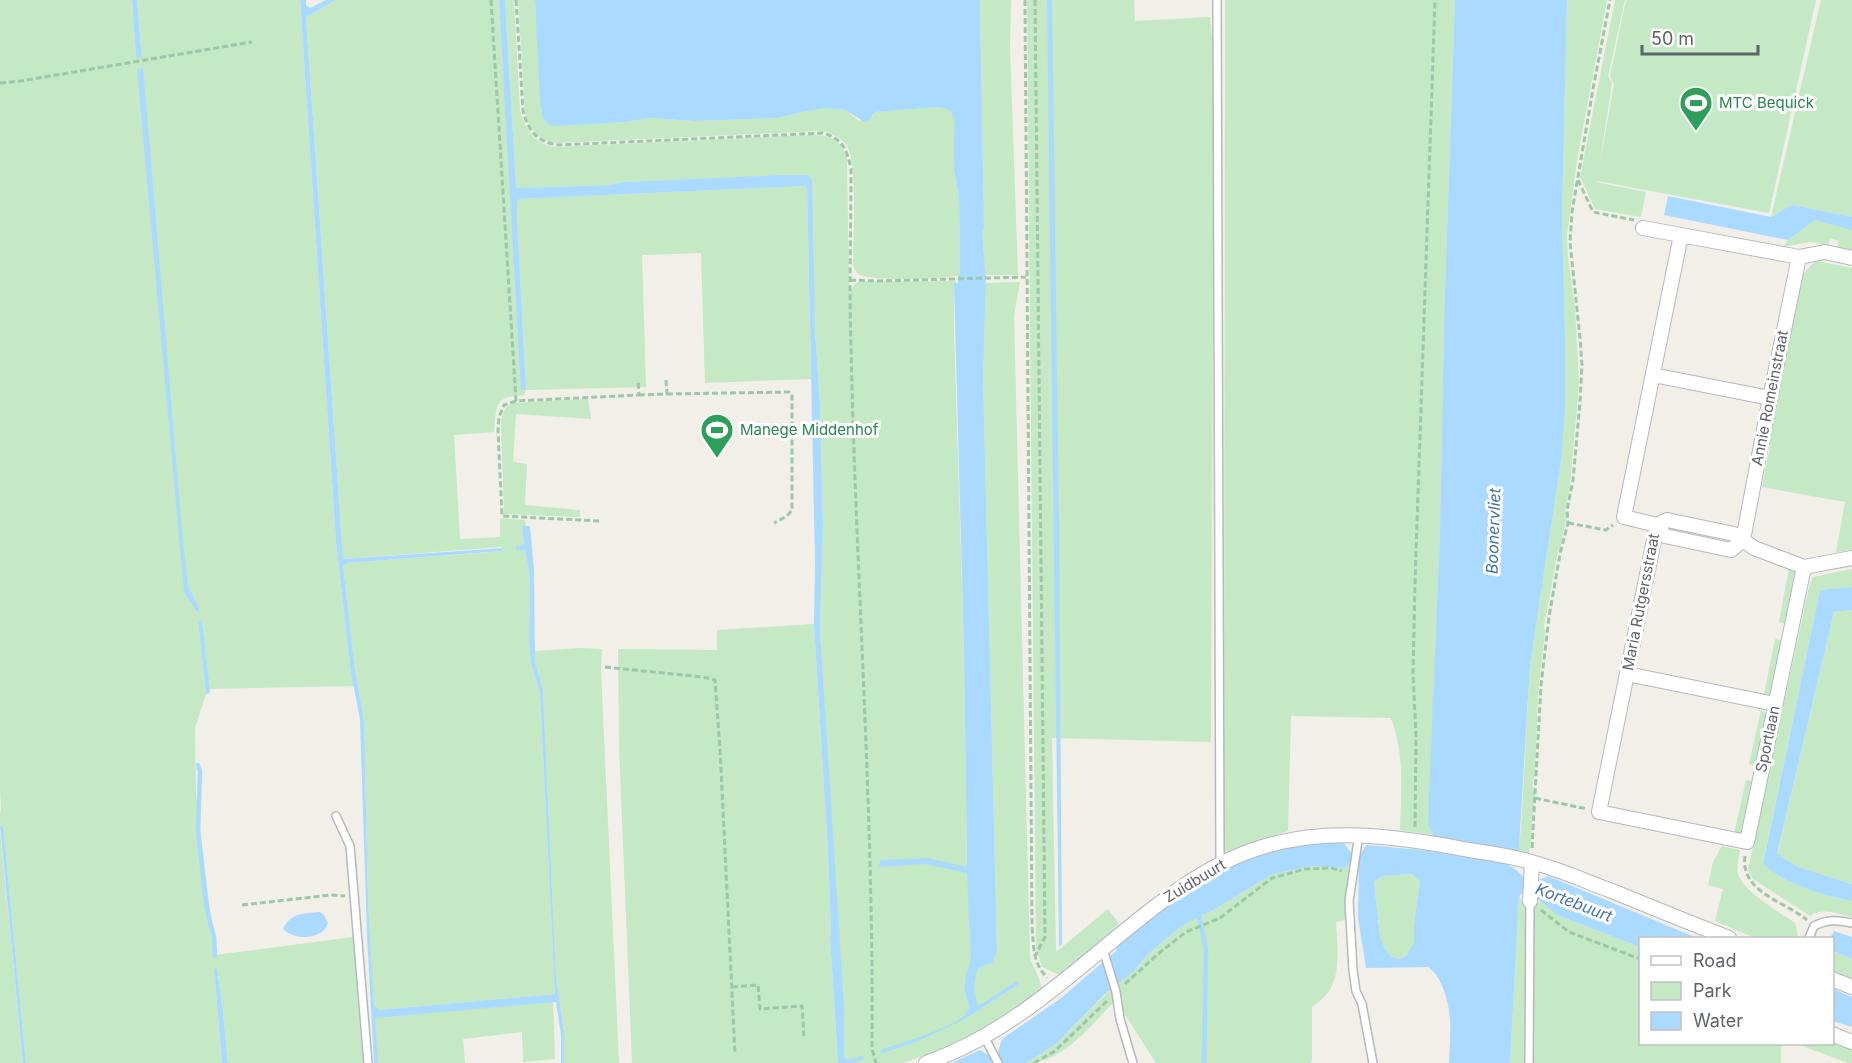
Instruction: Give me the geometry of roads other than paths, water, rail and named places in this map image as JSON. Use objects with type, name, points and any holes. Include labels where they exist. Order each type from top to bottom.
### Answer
[{"type":"street","points":[[1643,228],[1799,256],[1825,252],[1852,258]]},
{"type":"street","name":"Maria Rutgersstraat","points":[[1681,235],[1624,517],[1657,525],[1599,812],[1746,842]]},
{"type":"street","name":"Annie Romeinstraat","points":[[1743,540],[1799,256]]},
{"type":"street","points":[[1653,375],[1770,398]]},
{"type":"street","points":[[1657,525],[1667,520],[1734,534],[1754,548],[1804,567],[1852,558]]},
{"type":"street","name":"Sportlaan","points":[[1746,842],[1804,567]]},
{"type":"street","points":[[1627,674],[1775,704]]},
{"type":"street","name":"Zuidbuurt","points":[[926,1063],[985,1038],[1022,1014],[1104,953],[1179,889],[1220,864],[1251,851],[1292,840],[1330,834],[1359,834],[1431,842],[1532,862]]},
{"type":"street","points":[[1530,891],[1532,862],[1568,874],[1724,937]]},
{"type":"street","points":[[1834,980],[1852,987]]},
{"type":"street","points":[[1834,1034],[1852,1042]]},
{"type":"lane","points":[[1217,0],[1220,864]]},
{"type":"lane","points":[[336,816],[350,846],[368,1063]]},
{"type":"lane","points":[[1359,834],[1350,901],[1353,970],[1373,1063]]},
{"type":"lane","points":[[1529,1063],[1530,891]]},
{"type":"lane","points":[[1810,937],[1814,926],[1826,920],[1852,923]]},
{"type":"lane","points":[[1104,953],[1133,1063]]},
{"type":"lane","points":[[985,1038],[998,1063]]},
{"type":"water","points":[[132,0],[137,0],[142,58],[136,58]]},
{"type":"water","points":[[300,0],[306,0],[306,5],[310,8],[326,0],[336,0],[306,17],[343,559],[504,548],[502,551],[346,563],[343,566],[354,662],[364,721],[368,900],[374,1006],[379,1010],[555,994],[540,693],[531,663],[529,642],[529,571],[525,550],[515,548],[524,545],[522,526],[530,526],[534,570],[535,662],[543,689],[556,978],[564,1031],[564,1063],[561,1063],[561,1035],[556,1002],[375,1018],[378,1063],[374,1063],[360,719],[351,673],[336,542]]},
{"type":"water","points":[[499,0],[505,0],[516,186],[518,188],[787,175],[808,175],[812,180],[815,331],[820,404],[823,525],[820,630],[844,1007],[844,1058],[848,1060],[863,1056],[864,1059],[838,1063],[814,624],[815,561],[807,188],[804,186],[519,199],[517,215],[526,390],[521,390]]},
{"type":"water","points":[[535,0],[980,0],[984,228],[982,230],[986,283],[983,376],[997,951],[993,962],[978,969],[974,987],[978,1005],[1016,981],[1020,983],[963,1020],[918,1041],[883,1053],[881,1051],[950,1025],[965,1015],[970,1007],[965,990],[965,978],[971,961],[967,873],[925,864],[879,867],[880,860],[928,858],[967,867],[954,283],[958,283],[958,275],[960,275],[959,198],[954,169],[954,120],[951,111],[940,107],[875,112],[870,120],[864,122],[846,110],[824,108],[778,118],[695,121],[650,118],[625,122],[549,125],[543,118],[540,102]]},
{"type":"water","points":[[1047,0],[1052,0],[1059,521],[1062,944],[1059,947]]},
{"type":"water","points":[[1455,0],[1567,0],[1562,217],[1565,406],[1561,461],[1530,665],[1519,847],[1518,852],[1510,850],[1508,865],[1529,881],[1548,876],[1695,937],[1639,937],[1639,947],[1557,915],[1526,889],[1519,896],[1510,1063],[1449,1063],[1449,1009],[1443,987],[1434,972],[1428,967],[1366,968],[1358,918],[1359,864],[1350,862],[1342,868],[1311,866],[1273,874],[1179,928],[1147,955],[1133,972],[1106,993],[1056,1044],[1026,1063],[952,1063],[980,1050],[990,1056],[998,1052],[1002,1039],[1060,999],[1152,917],[1210,877],[1231,867],[1274,851],[1325,843],[1343,842],[1351,853],[1360,855],[1366,845],[1432,851],[1433,835],[1428,824],[1440,532],[1444,320]],"holes":[[[1413,874],[1420,881],[1414,924],[1414,943],[1406,956],[1399,959],[1392,957],[1385,949],[1380,936],[1374,882],[1382,876]]]},
{"type":"water","points":[[143,68],[183,542],[188,586],[199,612],[184,592],[137,69]]},
{"type":"water","points":[[1668,196],[1771,217],[1793,205],[1852,217],[1852,230],[1815,220],[1788,240],[1664,215]]},
{"type":"water","points":[[1852,587],[1852,610],[1834,612],[1777,854],[1798,867],[1852,884],[1852,901],[1794,884],[1763,864],[1820,590]]},
{"type":"water","points":[[202,620],[210,693],[206,694],[198,622]]},
{"type":"water","points":[[0,826],[3,826],[26,1063],[23,1063]]},
{"type":"water","points":[[320,912],[328,923],[321,933],[315,936],[294,936],[283,929],[286,923],[294,917]]},
{"type":"water","points":[[1834,931],[1852,937],[1852,959],[1834,951],[1834,937],[1831,937]]},
{"type":"water","points":[[217,968],[228,1063],[222,1063],[214,969]]},
{"type":"water","points":[[1834,989],[1852,997],[1852,1027],[1834,1021]]},
{"type":"waterway","points":[[198,765],[200,772],[198,831],[215,956]]},
{"type":"waterway","points":[[1199,916],[1206,949],[1204,1063]]},
{"type":"place","name":"MTC Bequick","points":[[1696,132]]},
{"type":"place","name":"Manege Middenhof","points":[[717,459]]},
{"type":"water label","name":"Boonervliet","points":[[1493,531]]},
{"type":"water label","name":"Kortebuurt","points":[[1574,902]]}]
